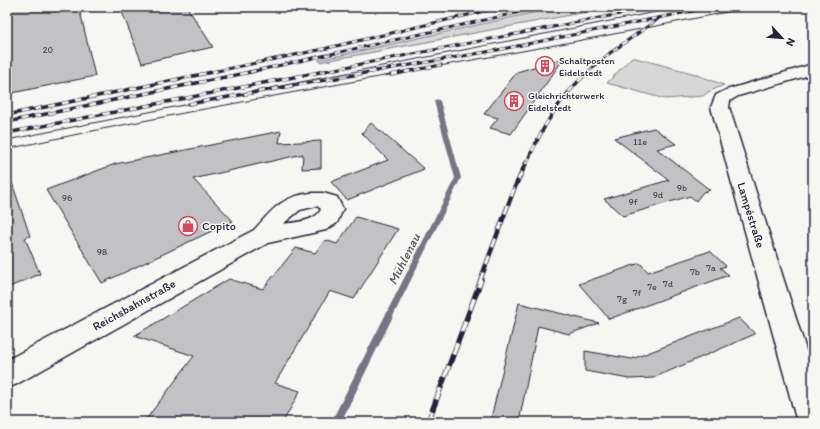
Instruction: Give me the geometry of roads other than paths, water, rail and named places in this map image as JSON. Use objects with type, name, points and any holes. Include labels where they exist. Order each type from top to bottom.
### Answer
[{"type":"street","name":"Lampéstraße","points":[[813,69],[732,93],[722,99],[720,107],[813,422]]},
{"type":"street","name":"Reichsbahnstraße","points":[[7,375],[262,236]]},
{"type":"waterway","name":"Mühlenau","points":[[336,422],[458,178],[437,101]]},
{"type":"tram line","points":[[7,140],[681,7]]},
{"type":"tram line","points":[[7,149],[193,111],[659,26],[752,7]]},
{"type":"railway","points":[[212,72],[319,50],[502,7]]},
{"type":"railway","points":[[250,72],[543,7]]},
{"type":"railway","points":[[320,72],[656,7]]},
{"type":"railway","points":[[370,72],[492,51],[713,7]]},
{"type":"railway","points":[[588,72],[610,53],[658,19]]},
{"type":"railway","points":[[408,71],[441,65]]},
{"type":"railway","points":[[7,115],[217,71]]},
{"type":"railway","points":[[7,122],[255,71]]},
{"type":"railway","points":[[7,133],[325,71]]},
{"type":"railway","points":[[189,104],[376,71]]},
{"type":"railway","points":[[391,75],[408,71]]},
{"type":"railway","points":[[526,164],[538,138],[552,114],[578,81],[589,71]]},
{"type":"railway","points":[[480,281],[514,189],[526,163]]},
{"type":"railway","points":[[428,422],[481,280]]},
{"type":"place","name":"Schaltposten Eidelstedt","points":[[545,66]]},
{"type":"place","name":"Gleichrichterwerk Eidelstedt","points":[[514,101]]},
{"type":"place","name":"Copito","points":[[188,226]]}]
